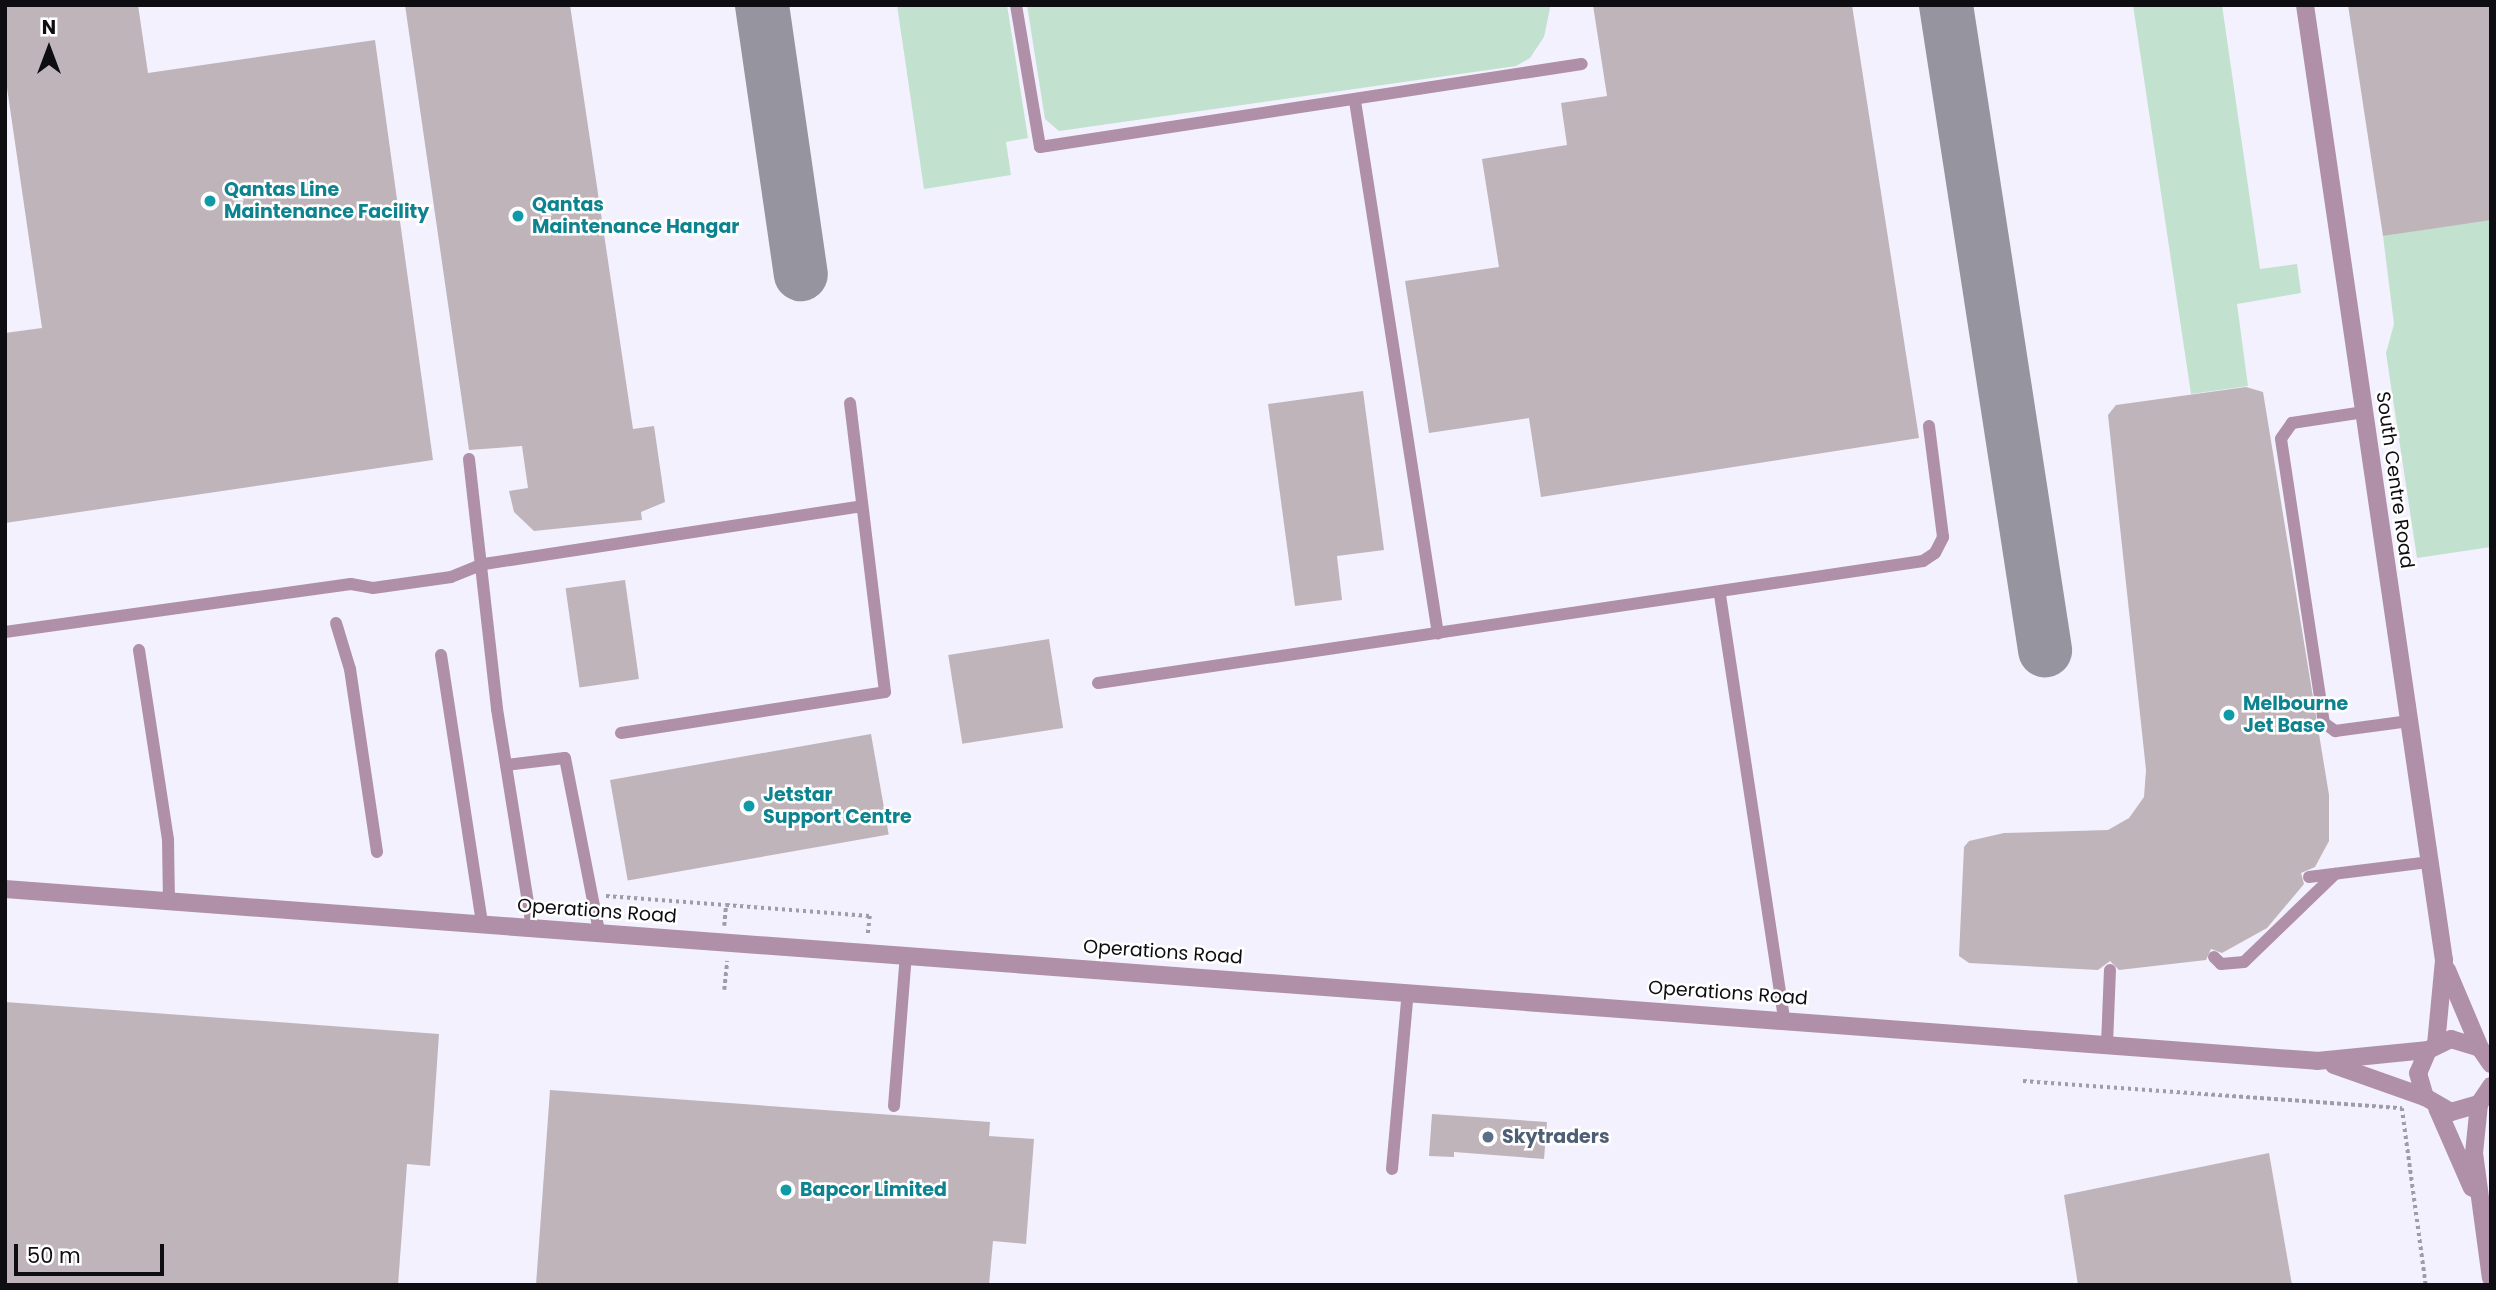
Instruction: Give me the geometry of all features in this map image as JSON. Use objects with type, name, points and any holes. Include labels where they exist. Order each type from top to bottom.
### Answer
[{"type":"street","name":"South Centre Road","points":[[2305,5],[2444,960],[2432,1047],[2418,1073],[2431,1103]]},
{"type":"street","name":"Operations Road","points":[[5,889],[1784,1018],[2317,1061],[2392,1082],[2431,1103]]},
{"type":"street","name":"South Centre Road","points":[[2444,960],[2487,1056]]},
{"type":"street","name":"Operations Road","points":[[2317,1061],[2432,1047],[2459,1039],[2487,1056]]},
{"type":"street","points":[[2431,1103],[2451,1112],[2487,1095]]},
{"type":"street","points":[[2487,1095],[2474,1153],[2491,1278]]},
{"type":"street","points":[[2431,1103],[2479,1204]]},
{"type":"lane","points":[[1016,5],[1040,147],[1355,101],[1582,64]]},
{"type":"lane","points":[[1355,101],[1438,634]]},
{"type":"lane","points":[[621,733],[885,692],[850,403]]},
{"type":"lane","points":[[2364,412],[2292,423],[2281,439],[2324,723],[2335,731],[2409,721]]},
{"type":"lane","points":[[1098,683],[1720,595],[1909,564],[1935,553],[1943,537],[1943,518],[1929,426]]},
{"type":"lane","points":[[469,459],[484,564],[484,609],[532,927]]},
{"type":"lane","points":[[5,632],[351,584],[373,588],[452,577],[484,564],[861,506]]},
{"type":"lane","points":[[1720,595],[1784,1018]]},
{"type":"lane","points":[[336,623],[350,668],[377,852]]},
{"type":"lane","points":[[139,650],[169,840],[169,901]]},
{"type":"lane","points":[[441,655],[482,923]]},
{"type":"lane","points":[[506,765],[565,758],[598,932]]},
{"type":"lane","points":[[2309,877],[2430,862]]},
{"type":"lane","points":[[2214,957],[2221,964],[2244,962],[2335,874]]},
{"type":"lane","points":[[894,1106],[906,954]]},
{"type":"lane","points":[[2107,1044],[2110,970]]},
{"type":"lane","points":[[1392,1169],[1408,991]]},
{"type":"path","points":[[591,895],[870,916],[867,951]]},
{"type":"path","points":[[724,989],[723,941],[726,905]]},
{"type":"path","points":[[2023,1081],[2403,1108],[2426,1285]]},
{"type":"green space","points":[[897,5],[1007,5],[1028,138],[1006,142],[1011,175],[924,189]]},
{"type":"green space","points":[[1027,5],[1550,5],[1550,8],[1544,37],[1530,58],[1516,66],[1059,131],[1045,119]]},
{"type":"green space","points":[[2133,5],[2222,5],[2260,269],[2297,264],[2301,293],[2237,304],[2248,386],[2191,394]]},
{"type":"green space","points":[[2491,219],[2491,547],[2417,558],[2386,353],[2394,324],[2383,236]]},
{"type":"building","name":"Qantas Line Maintenance Facility","points":[[5,5],[138,5],[148,73],[375,40],[433,460],[5,523],[5,333],[42,328],[5,74]]},
{"type":"building","name":"Qantas Maintenance Hangar","points":[[405,5],[570,5],[633,429],[654,426],[665,502],[641,512],[642,520],[534,531],[514,512],[509,491],[528,488],[522,446],[469,450]]},
{"type":"building","points":[[1593,5],[1852,5],[1919,438],[1541,497],[1529,418],[1429,433],[1405,281],[1499,267],[1482,159],[1567,145],[1561,103],[1607,96]]},
{"type":"building","points":[[2348,5],[2491,5],[2491,220],[2383,236]]},
{"type":"building","name":"Melbourne Jet Base","points":[[2246,387],[2263,392],[2329,795],[2329,841],[2315,867],[2301,873],[2304,884],[2267,928],[2222,953],[2211,949],[2206,960],[2119,970],[2110,961],[2098,970],[1969,963],[1959,956],[1964,847],[1969,841],[2004,833],[2108,830],[2129,818],[2144,797],[2146,770],[2108,415],[2116,405]]},
{"type":"building","points":[[1363,391],[1384,550],[1337,556],[1342,600],[1295,606],[1268,404]]},
{"type":"building","points":[[625,580],[639,679],[580,687],[566,588]]},
{"type":"building","points":[[1049,639],[1063,728],[962,744],[948,655]]},
{"type":"building","name":"Jetstar Support Centre","points":[[871,734],[889,834],[628,880],[610,780]]},
{"type":"building","points":[[5,1002],[439,1034],[430,1166],[407,1164],[398,1285],[5,1285]]},
{"type":"building","name":"Bapcor Limited","points":[[550,1090],[990,1122],[989,1136],[1034,1139],[1026,1244],[993,1241],[989,1285],[536,1285]]},
{"type":"building","name":"Skytraders","points":[[1432,1114],[1547,1122],[1544,1159],[1454,1152],[1454,1157],[1429,1156]]},
{"type":"building","points":[[2269,1153],[2292,1285],[2078,1285],[2064,1195]]},
{"type":"taxiway","points":[[762,5],[801,274]]},
{"type":"taxiway","points":[[1946,5],[2045,650]]},
{"type":"place","name":"Qantas Line Maintenance Facility","points":[[210,201]]},
{"type":"place","name":"Qantas Maintenance Hangar","points":[[518,216]]},
{"type":"place","name":"Melbourne Jet Base","points":[[2229,715]]},
{"type":"place","name":"Jetstar Support Centre","points":[[749,806]]},
{"type":"place","name":"Skytraders","points":[[1488,1137]]},
{"type":"place","name":"Bapcor Limited","points":[[786,1190]]}]
